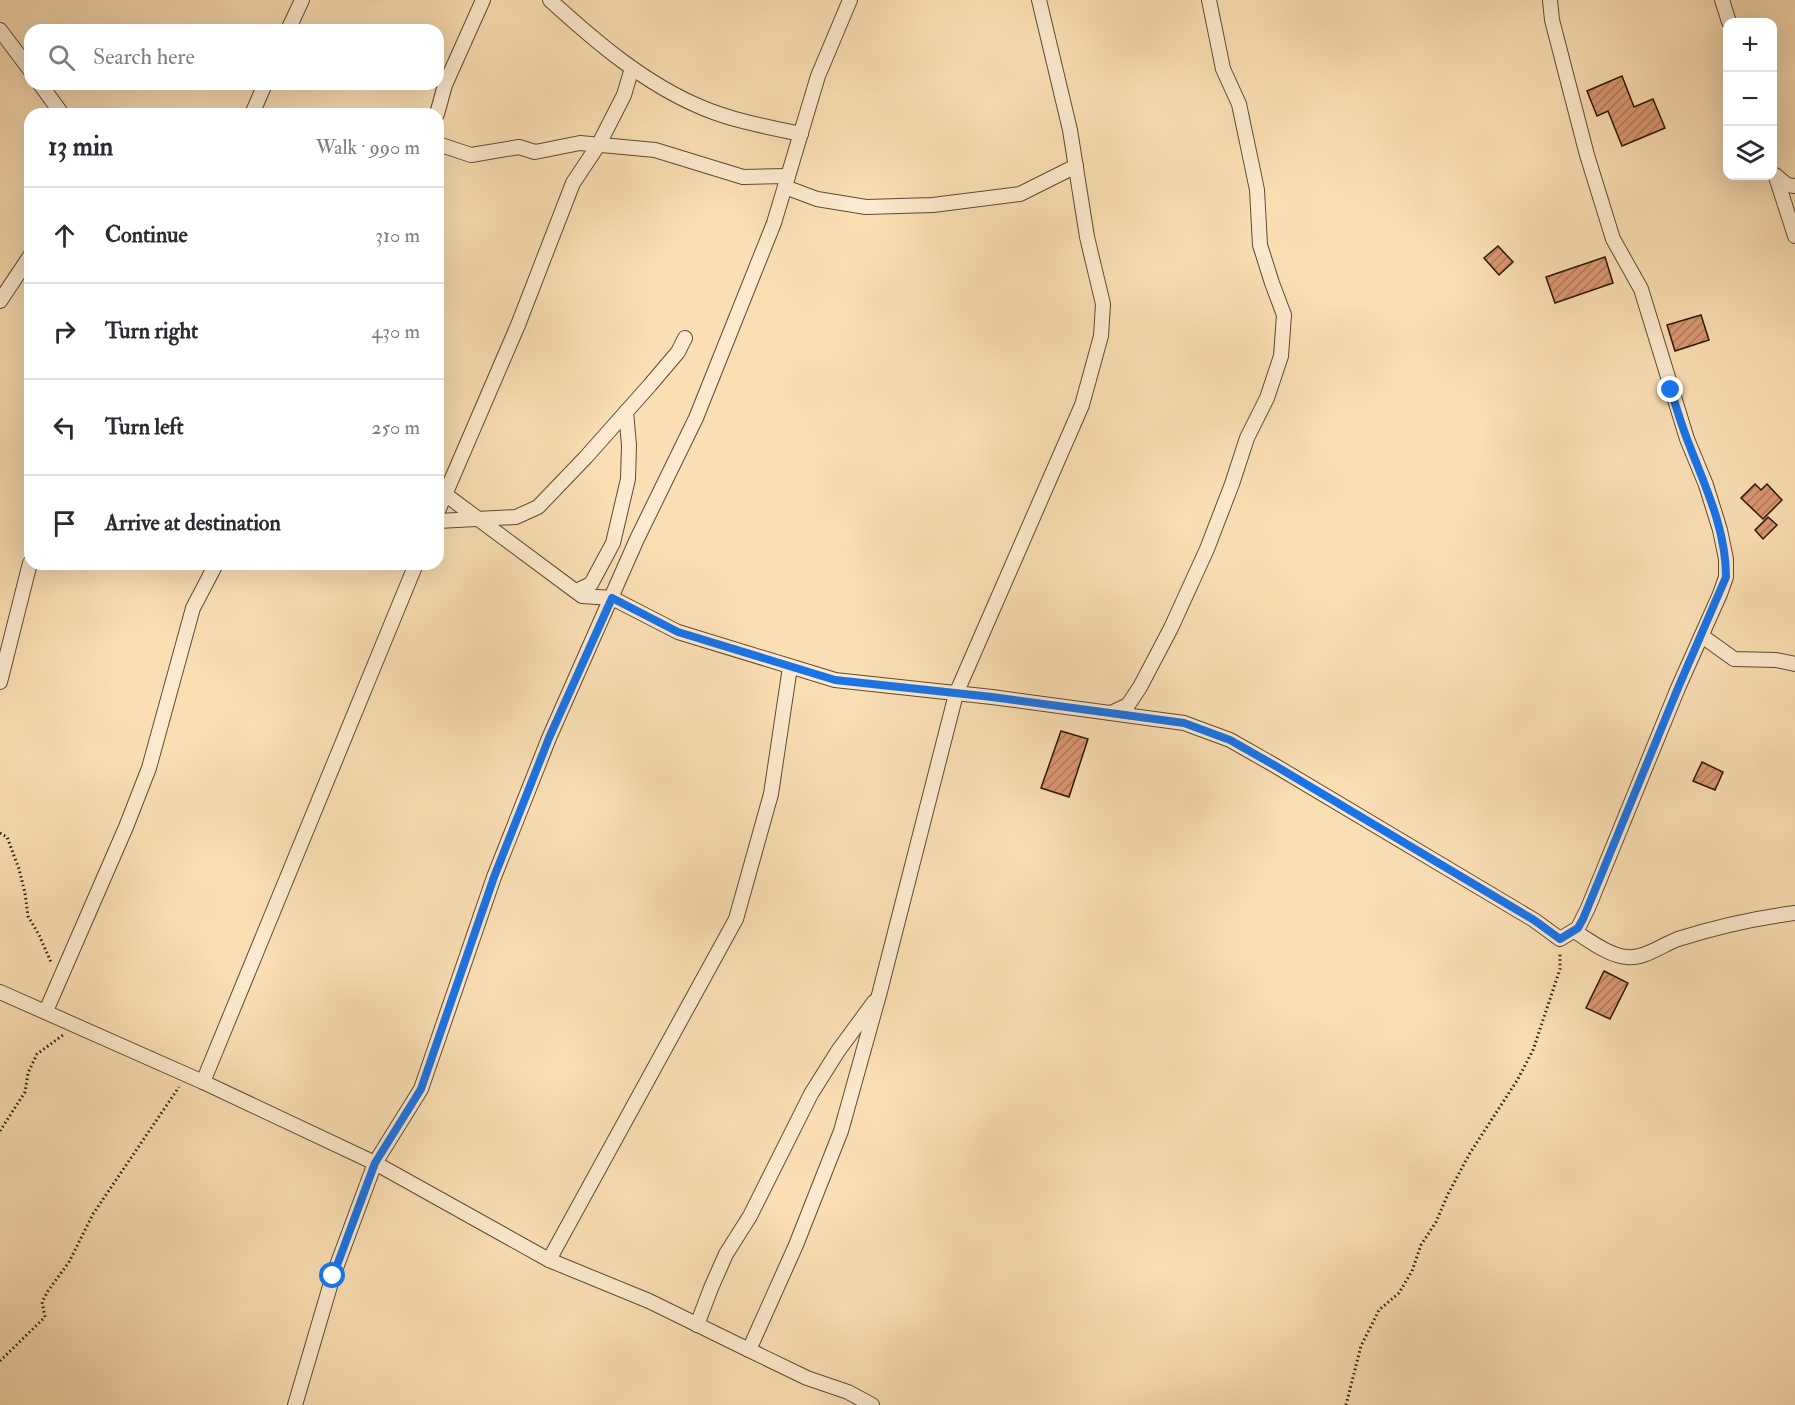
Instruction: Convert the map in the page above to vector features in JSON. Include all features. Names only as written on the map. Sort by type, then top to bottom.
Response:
[{"type":"street","points":[[291,24],[302,0]]},
{"type":"street","points":[[444,89],[483,0]]},
{"type":"street","points":[[550,0],[613,55],[670,93],[705,109],[750,123],[801,134]]},
{"type":"street","points":[[295,1405],[333,1276],[375,1163],[421,1089],[498,866],[549,738],[637,539],[696,418],[774,223],[818,76],[850,0]]},
{"type":"street","points":[[749,1350],[796,1245],[841,1131],[879,995],[956,694],[1082,405],[1101,336],[1103,304],[1088,237],[1070,130],[1039,0]]},
{"type":"street","points":[[1110,713],[1128,705],[1171,628],[1207,549],[1247,438],[1267,398],[1281,356],[1284,315],[1260,244],[1257,190],[1251,161],[1239,104],[1223,69],[1209,11],[1209,0]]},
{"type":"street","points":[[444,493],[582,596],[612,598],[678,632],[835,680],[1184,723],[1230,740],[1429,856],[1534,920],[1560,939],[1578,928],[1588,908],[1726,577],[1726,559],[1706,485],[1687,439],[1641,289],[1613,239],[1587,154],[1552,20],[1550,0]]},
{"type":"street","points":[[1722,0],[1728,18]]},
{"type":"street","points":[[0,30],[24,62]]},
{"type":"street","points":[[444,485],[518,326],[573,183],[599,144],[624,95],[632,69]]},
{"type":"street","points":[[44,90],[58,108]]},
{"type":"street","points":[[255,108],[262,90]]},
{"type":"street","points":[[439,108],[444,90]]},
{"type":"street","points":[[444,146],[471,155],[519,147],[535,152],[580,142],[655,150],[743,177],[786,182],[817,199],[866,207],[933,205],[1020,194],[1076,166]]},
{"type":"street","points":[[1777,177],[1787,185],[1795,186]]},
{"type":"street","points":[[1776,180],[1795,236]]},
{"type":"street","points":[[0,301],[24,265]]},
{"type":"street","points":[[444,521],[516,517],[538,507],[626,412],[678,352],[685,338]]},
{"type":"street","points":[[576,591],[591,584],[613,543],[628,479],[629,444],[626,412]]},
{"type":"street","points":[[0,682],[28,570]]},
{"type":"street","points":[[46,1011],[126,827],[149,768],[193,608],[213,570]]},
{"type":"street","points":[[203,1082],[414,570]]},
{"type":"street","points":[[1702,636],[1734,659],[1776,660],[1795,664]]},
{"type":"street","points":[[549,1260],[736,919],[771,794],[790,667]]},
{"type":"street","points":[[1574,931],[1596,945],[1623,957],[1635,958],[1676,940],[1722,926],[1795,913]]},
{"type":"street","points":[[0,992],[203,1082],[375,1163],[549,1260],[649,1300],[807,1378],[848,1392],[872,1405]]},
{"type":"street","points":[[698,1325],[726,1254],[750,1216],[811,1094],[838,1051],[879,995]]},
{"type":"path","points":[[0,832],[7,837],[21,877],[28,916],[39,935],[59,982]]},
{"type":"path","points":[[1346,1405],[1361,1346],[1378,1310],[1398,1293],[1412,1271],[1421,1245],[1436,1222],[1470,1153],[1518,1079],[1533,1050],[1560,969],[1560,939]]},
{"type":"path","points":[[0,1131],[24,1092],[28,1073],[37,1054],[77,1026]]},
{"type":"path","points":[[0,1361],[45,1317],[42,1302],[69,1262],[93,1214],[187,1075]]},
{"type":"building","points":[[1622,76],[1634,107],[1653,99],[1665,128],[1622,146],[1608,111],[1597,116],[1587,91]]},
{"type":"building","points":[[1498,246],[1513,262],[1499,275],[1484,258]]},
{"type":"building","points":[[1605,257],[1613,283],[1555,303],[1546,277]]},
{"type":"building","points":[[1701,315],[1709,340],[1675,351],[1667,325]]},
{"type":"building","points":[[1755,484],[1761,490],[1767,484],[1782,500],[1763,519],[1741,498]]},
{"type":"building","points":[[1768,517],[1777,525],[1763,539],[1755,530]]},
{"type":"building","points":[[1061,731],[1088,739],[1069,797],[1041,788]]},
{"type":"building","points":[[1702,762],[1723,772],[1715,790],[1693,781]]},
{"type":"building","points":[[1604,971],[1628,983],[1610,1019],[1586,1008]]},
{"type":"route","points":[[333,1276],[375,1163],[421,1089],[494,877],[549,738],[612,598],[678,632],[835,680],[992,697],[1184,723],[1230,740],[1274,765],[1419,850],[1534,920],[1560,939],[1578,928],[1583,919],[1726,577],[1726,559],[1720,530],[1671,390]]}]
